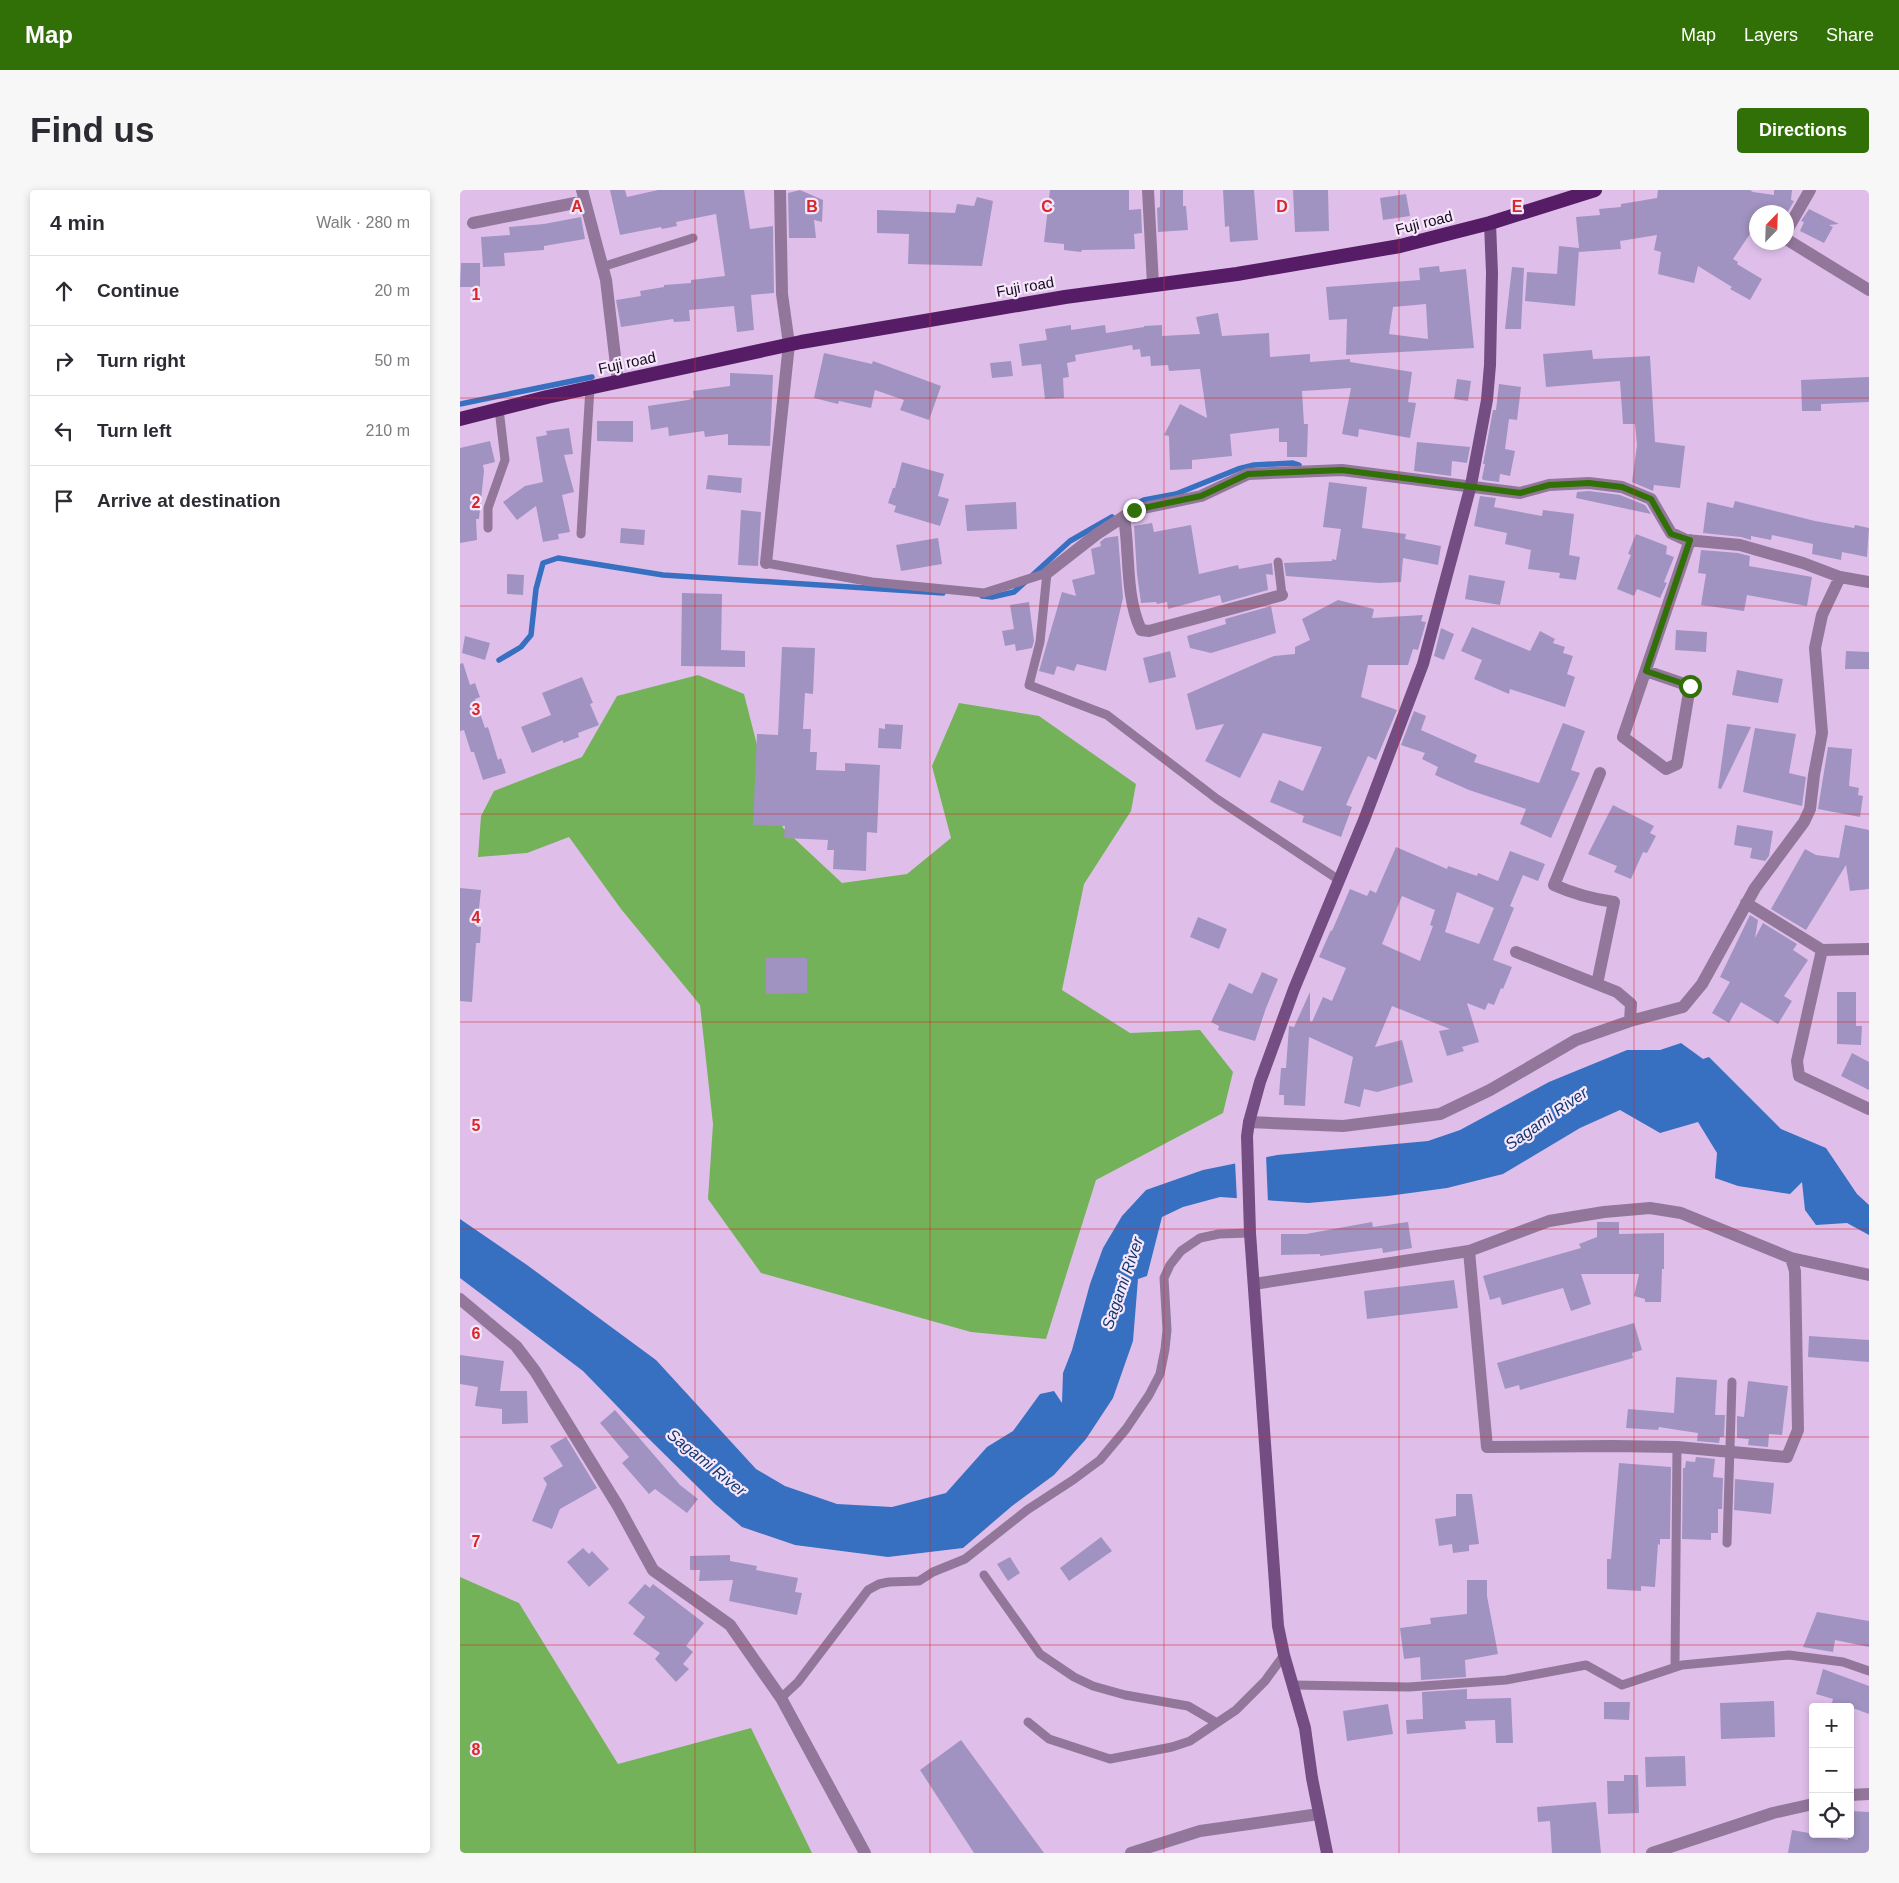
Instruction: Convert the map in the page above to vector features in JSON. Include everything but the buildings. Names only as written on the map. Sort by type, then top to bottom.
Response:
[{"type":"highway","name":"Fuji road","points":[[460,419],[789,344],[1065,297],[1237,274],[1400,246],[1490,223],[1595,190]]},
{"type":"main road","points":[[1327,1853],[1305,1728],[1284,1655],[1278,1626],[1270,1537],[1250,1229],[1249,1122],[1260,1082],[1294,989],[1339,880],[1423,664],[1471,485],[1486,400],[1490,365],[1492,273],[1490,223]]},
{"type":"street","points":[[766,563],[789,344],[782,294],[780,190]]},
{"type":"street","points":[[1148,190],[1153,285]]},
{"type":"street","points":[[1794,218],[1810,190]]},
{"type":"street","points":[[473,223],[584,196],[606,280],[618,382]]},
{"type":"street","points":[[1794,244],[1869,290]]},
{"type":"street","points":[[1047,573],[1097,534],[1134,510],[1201,496],[1248,474],[1342,470],[1471,485],[1520,493],[1549,485],[1589,483],[1622,487],[1651,499],[1671,534],[1690,540],[1740,545],[1803,563],[1840,577],[1869,582]]},
{"type":"street","points":[[1124,517],[1131,589],[1136,620],[1141,630],[1148,631],[1282,595]]},
{"type":"street","points":[[1646,671],[1690,686],[1677,764],[1666,769],[1623,737],[1690,540]]},
{"type":"street","points":[[1249,1122],[1343,1126],[1440,1114],[1490,1090],[1576,1040],[1630,1021],[1684,1007],[1702,984],[1755,888],[1804,822],[1810,809],[1814,774],[1822,733],[1815,648],[1822,615],[1840,577]]},
{"type":"street","points":[[1597,984],[1614,902],[1572,894],[1554,885],[1600,773]]},
{"type":"street","points":[[1746,903],[1822,950],[1869,949]]},
{"type":"street","points":[[1822,950],[1797,1061],[1799,1076],[1869,1109]]},
{"type":"street","points":[[1516,952],[1617,992],[1632,1004],[1630,1021]]},
{"type":"street","points":[[1254,1284],[1469,1251],[1549,1221],[1604,1212],[1650,1208],[1680,1213],[1791,1258],[1869,1275]]},
{"type":"street","points":[[1469,1251],[1487,1447],[1677,1447],[1788,1457],[1798,1430],[1795,1271],[1791,1258]]},
{"type":"street","points":[[460,1299],[516,1346],[535,1371],[618,1506],[653,1570],[730,1625],[781,1698],[865,1853]]},
{"type":"street","points":[[1854,1795],[1869,1794]]},
{"type":"street","points":[[1652,1853],[1773,1813],[1809,1805]]},
{"type":"street","points":[[1131,1853],[1200,1831],[1319,1814]]},
{"type":"lane","points":[[602,267],[693,238]]},
{"type":"lane","points":[[581,534],[590,388]]},
{"type":"lane","points":[[488,528],[488,508],[505,460],[499,409]]},
{"type":"lane","points":[[1278,562],[1282,595]]},
{"type":"lane","points":[[766,563],[872,582],[984,593],[1047,573],[1040,642],[1030,684],[1107,715],[1217,799],[1339,880]]},
{"type":"lane","points":[[781,1698],[798,1682],[868,1590],[879,1584],[889,1582],[919,1581],[933,1572],[965,1559],[1027,1510],[1100,1460],[1126,1429],[1149,1395],[1160,1374],[1167,1330],[1164,1278],[1170,1265],[1181,1251],[1200,1238],[1250,1229]]},
{"type":"lane","points":[[1727,1543],[1732,1382]]},
{"type":"lane","points":[[1675,1668],[1677,1447]]},
{"type":"lane","points":[[984,1575],[1040,1654],[1074,1677],[1093,1686],[1125,1695],[1188,1706],[1217,1723]]},
{"type":"lane","points":[[1028,1722],[1049,1739],[1110,1759],[1172,1747],[1190,1741],[1236,1710],[1265,1681],[1284,1655]]},
{"type":"lane","points":[[1293,1685],[1409,1687],[1506,1680],[1586,1665],[1622,1684],[1682,1665],[1789,1655],[1843,1662],[1869,1671]]},
{"type":"green space","points":[[698,675],[744,694],[758,749],[783,828],[842,883],[907,874],[951,838],[932,766],[959,703],[1039,716],[1136,784],[1131,811],[1084,884],[1062,990],[1130,1033],[1200,1030],[1233,1072],[1223,1113],[1096,1180],[1046,1339],[971,1332],[761,1273],[708,1199],[713,1124],[700,1005],[621,909],[569,837],[527,853],[478,857],[481,816],[494,791],[582,757],[617,696]]},
{"type":"green space","points":[[460,1577],[519,1603],[618,1764],[751,1728],[812,1853],[460,1853]]},
{"type":"water","name":"Sagami River","points":[[1681,1043],[1703,1059],[1709,1057],[1781,1129],[1826,1148],[1857,1194],[1869,1205],[1869,1235],[1847,1223],[1816,1225],[1805,1210],[1802,1182],[1790,1194],[1738,1186],[1715,1178],[1717,1153],[1698,1122],[1660,1133],[1620,1110],[1580,1128],[1503,1174],[1447,1188],[1388,1196],[1308,1203],[1220,1197],[1183,1207],[1162,1217],[1147,1276],[1138,1279],[1133,1341],[1113,1398],[1086,1439],[1054,1475],[1012,1506],[963,1548],[888,1557],[795,1545],[742,1527],[715,1504],[583,1371],[460,1278],[460,1219],[527,1265],[656,1360],[756,1469],[785,1486],[837,1504],[892,1507],[946,1493],[987,1447],[1013,1431],[1040,1394],[1054,1391],[1062,1403],[1063,1373],[1072,1350],[1090,1284],[1103,1248],[1122,1216],[1146,1190],[1203,1170],[1277,1155],[1428,1141],[1460,1130],[1549,1082],[1627,1050],[1660,1050]]},
{"type":"pier","points":[[1266,1155],[1268,1203],[1237,1201],[1235,1161]]},
{"type":"waterway","points":[[460,404],[592,377]]},
{"type":"waterway","points":[[1133,506],[1144,500],[1176,494],[1238,469],[1254,465],[1293,463],[1299,465]]},
{"type":"waterway","points":[[982,596],[992,597],[1014,592],[1070,541],[1112,517]]},
{"type":"waterway","points":[[499,660],[521,647],[531,635],[536,589],[543,563],[558,558],[663,575],[943,593]]},
{"type":"route","points":[[1134,510],[1201,496],[1248,474],[1342,470],[1471,485],[1520,493],[1549,485],[1589,483],[1622,487],[1651,499],[1671,534],[1690,540],[1646,671],[1690,686]]}]
